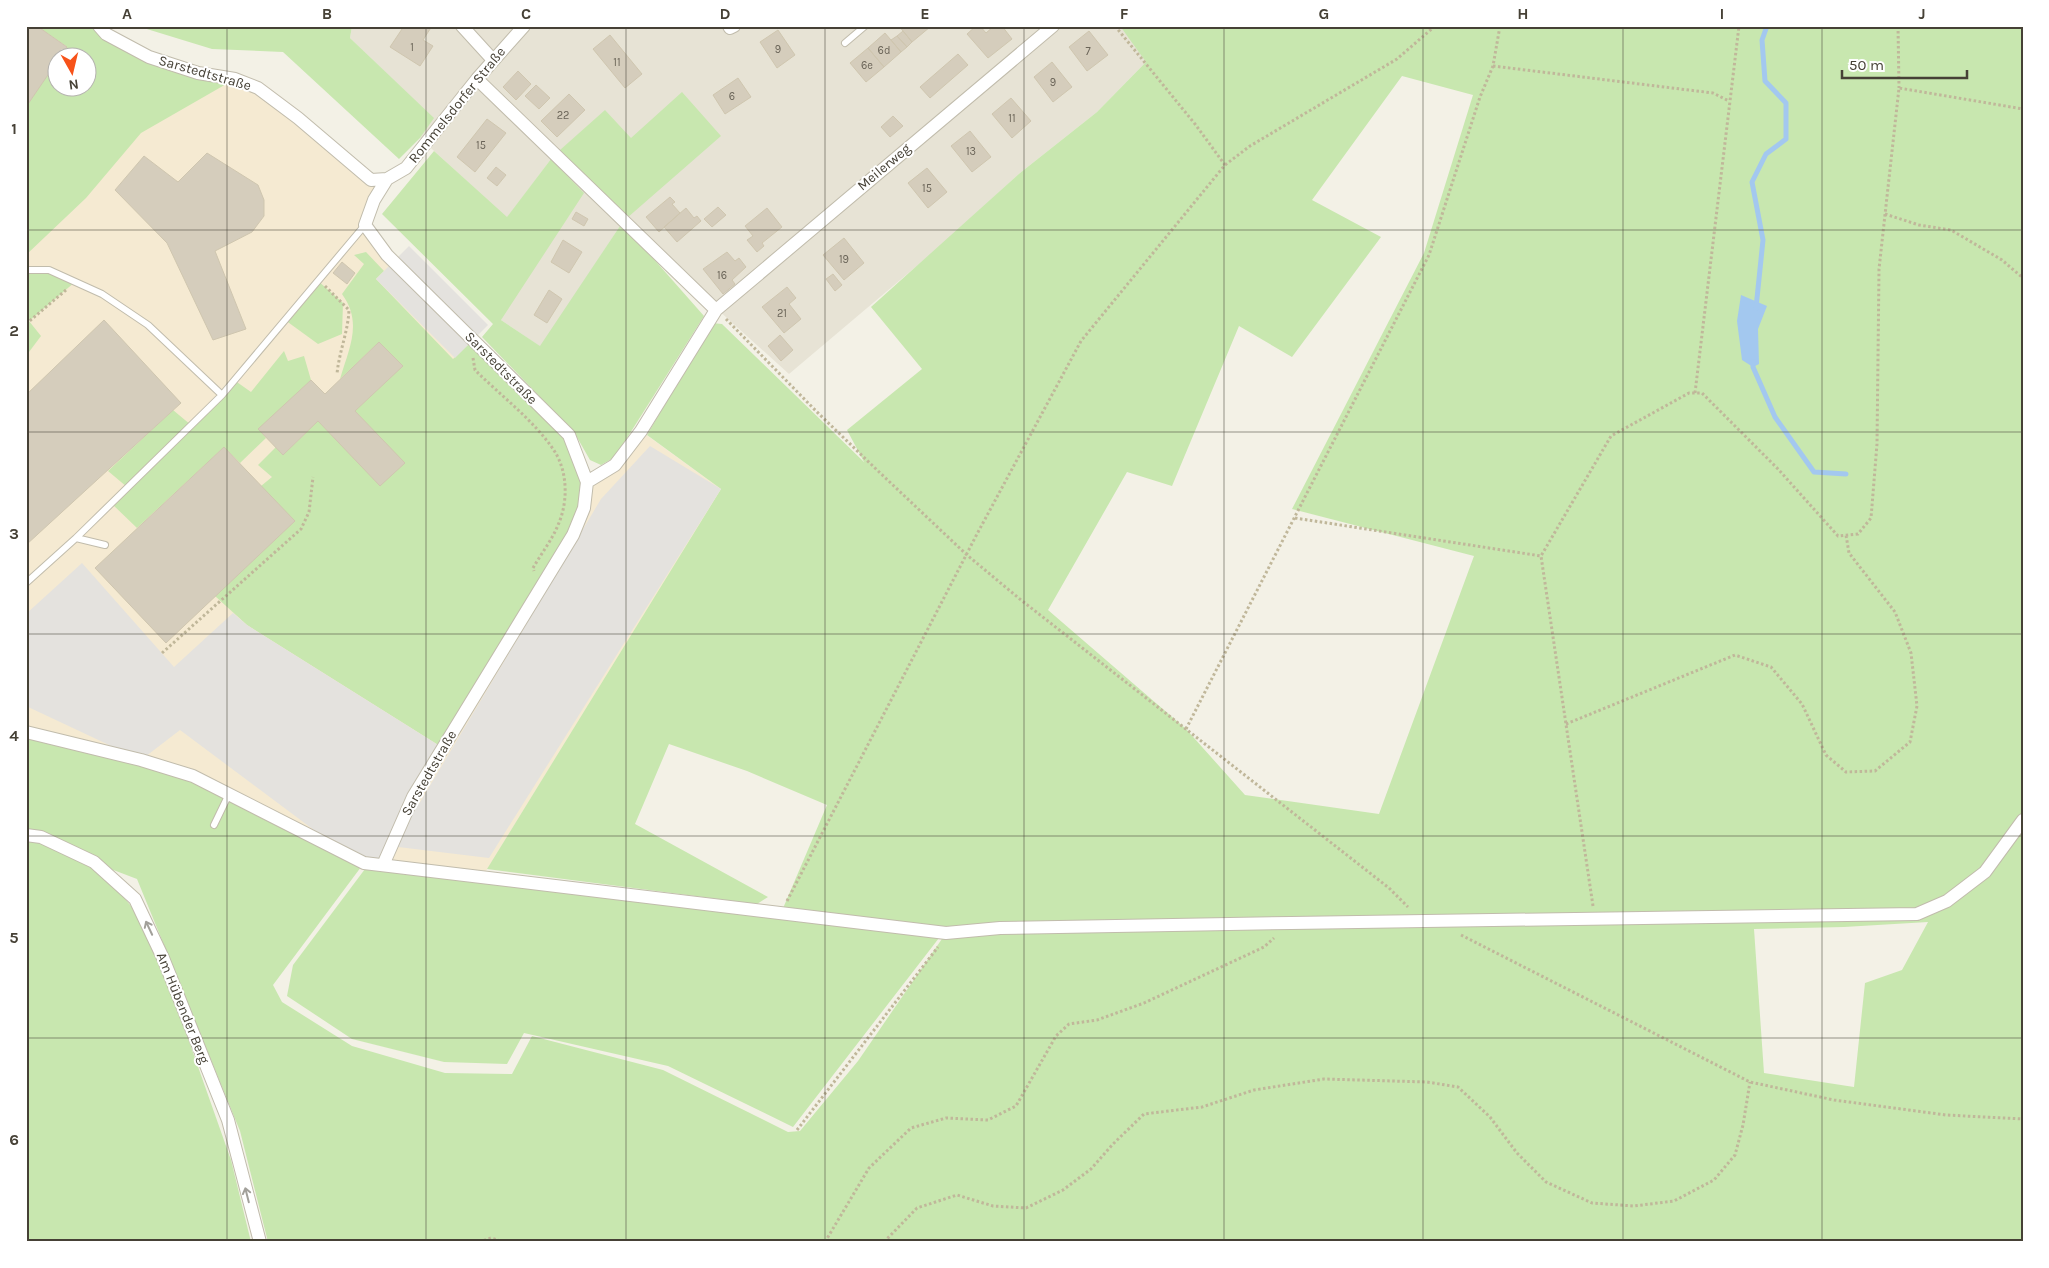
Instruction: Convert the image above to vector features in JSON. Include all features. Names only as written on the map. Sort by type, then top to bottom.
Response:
[{"type":"street","name":"Sarstedtstraße","points":[[98,26],[106,34],[149,57],[198,72],[235,79],[258,88],[298,118],[371,180],[387,179]]},
{"type":"street","points":[[462,26],[493,60]]},
{"type":"street","name":"Rommelsdorfer Straße","points":[[387,179],[406,168],[477,79],[524,26]]},
{"type":"street","points":[[729,26],[730,28],[734,26]]},
{"type":"street","name":"Meilerweg","points":[[587,482],[615,465],[641,431],[716,310],[1053,26]]},
{"type":"street","points":[[477,79],[716,310]]},
{"type":"street","points":[[365,225],[374,200],[387,179]]},
{"type":"street","name":"Sarstedtstraße","points":[[365,225],[387,255],[569,436],[587,482],[584,508],[573,535],[413,797],[384,865]]},
{"type":"street","points":[[26,732],[141,760],[193,776],[364,863],[949,932],[1000,928],[1917,914],[1947,901],[1985,872],[2023,820]]},
{"type":"street","name":"Am Hübender Berg","points":[[26,835],[41,838],[94,862],[135,899],[163,958],[228,1120],[260,1242]]},
{"type":"lane","points":[[845,43],[865,26]]},
{"type":"lane","points":[[26,583],[76,538],[222,395],[365,225]]},
{"type":"lane","points":[[26,270],[50,270],[102,294],[148,326],[222,395]]},
{"type":"lane","points":[[76,538],[105,545]]},
{"type":"lane","points":[[214,825],[229,794]]},
{"type":"path","points":[[1114,26],[1195,124],[1224,165]]},
{"type":"path","points":[[781,913],[967,555],[1081,341],[1224,165],[1250,146],[1397,59],[1435,26]]},
{"type":"path","points":[[1186,730],[1429,255],[1480,97],[1493,66],[1500,26]]},
{"type":"path","points":[[1694,393],[1739,26]]},
{"type":"path","points":[[1595,920],[1576,784],[1540,556],[1611,436],[1689,393],[1702,392],[1757,448],[1838,536],[1858,534],[1871,518],[1877,444],[1879,269],[1899,88],[1898,26]]},
{"type":"path","points":[[1493,66],[1713,93],[1729,100]]},
{"type":"path","points":[[1899,88],[2023,109]]},
{"type":"path","points":[[1885,214],[1919,226],[1951,230],[2002,260],[2023,278]]},
{"type":"path","points":[[317,280],[336,295],[349,310],[348,328],[339,353],[338,374]]},
{"type":"path","points":[[26,324],[75,282]]},
{"type":"path","points":[[716,310],[786,378],[816,412],[967,555],[1021,600],[1389,888],[1413,912],[1434,922]]},
{"type":"path","points":[[481,348],[472,360],[475,370],[533,427],[555,453],[564,477],[565,501],[558,526],[533,568],[536,576],[545,582]]},
{"type":"path","points":[[162,653],[301,529],[309,512],[312,477]]},
{"type":"path","points":[[1295,518],[1540,556]]},
{"type":"path","points":[[1566,724],[1735,655],[1771,668],[1802,704],[1826,754],[1846,772],[1875,771],[1910,742],[1917,706],[1911,653],[1895,612],[1849,553],[1846,535]]},
{"type":"path","points":[[825,1242],[869,1168],[911,1128],[946,1118],[988,1120],[1016,1106],[1056,1036],[1070,1024],[1098,1020],[1144,1003],[1264,947],[1291,923]]},
{"type":"path","points":[[797,1130],[949,932]]},
{"type":"path","points":[[1456,933],[1750,1082],[1834,1100],[1946,1115],[2023,1119]]},
{"type":"path","points":[[884,1242],[917,1208],[957,1195],[993,1206],[1026,1208],[1056,1194],[1091,1169],[1113,1144],[1144,1114],[1202,1107],[1254,1090],[1324,1079],[1427,1082],[1458,1087],[1490,1117],[1517,1153],[1546,1182],[1592,1203],[1634,1206],[1674,1201],[1714,1180],[1735,1155],[1743,1125],[1750,1082]]},
{"type":"path","points":[[479,1242],[491,1238],[504,1242]]},
{"type":"shaded area","points":[[26,26],[149,57],[258,88],[371,180],[387,179],[365,225],[587,481],[615,465],[641,431],[721,489],[483,876],[383,865],[26,732]]},
{"type":"shaded area","points":[[352,26],[1120,26],[1147,61],[1097,112],[1020,173],[938,248],[789,374],[622,223],[541,347],[501,320],[551,159],[507,218],[420,138],[433,118],[350,38]]},
{"type":"shaded area","points":[[409,246],[488,325],[455,358],[376,279]]},
{"type":"shaded area","points":[[650,446],[721,489],[489,858],[390,846],[383,865],[342,851],[180,730],[141,760],[26,706],[26,614],[82,563],[174,667],[233,613],[247,625],[443,748],[413,797],[419,804],[601,499]]},
{"type":"green space","points":[[37,26],[99,26],[149,57],[235,79],[141,133],[86,198],[26,255],[26,107],[48,74],[48,98],[98,98],[98,48],[65,48],[66,46]]},
{"type":"green space","points":[[137,26],[352,26],[350,38],[434,118],[420,138],[399,159],[283,52],[212,49]]},
{"type":"green space","points":[[1120,26],[2023,26],[2023,1242],[268,1242],[240,1131],[137,879],[95,863],[136,912],[178,1010],[231,1160],[251,1242],[26,1242],[26,732],[193,776],[364,863],[273,985],[282,1002],[352,1046],[445,1073],[512,1074],[532,1036],[663,1070],[788,1132],[800,1131],[858,1061],[946,933],[781,913],[827,805],[747,771],[669,744],[635,824],[768,897],[757,904],[487,869],[721,489],[647,435],[712,323],[722,324],[864,462],[847,430],[922,369],[871,307],[1020,173],[1097,112],[1146,62]],"holes":[[[1402,76],[1473,95],[1424,253],[1292,509],[1474,556],[1379,814],[1245,795],[1186,729],[1048,610],[1127,472],[1172,486],[1239,326],[1292,357],[1381,237],[1312,200]],[[1928,922],[1902,970],[1865,983],[1854,1087],[1764,1073],[1754,929],[1844,927]]]},
{"type":"green space","points":[[682,92],[721,136],[627,218],[560,150],[605,110],[631,138]]},
{"type":"green space","points":[[434,151],[507,217],[551,159],[584,193],[501,320],[540,346],[622,223],[704,316],[615,457],[601,465],[590,460],[574,432],[482,337],[493,324],[382,214]]},
{"type":"green space","points":[[366,252],[384,271],[376,279],[453,359],[473,340],[569,435],[587,482],[584,508],[443,748],[247,625],[215,596],[261,486],[272,477],[258,465],[276,447],[283,455],[318,421],[380,485],[404,463],[355,411],[402,366],[379,342],[340,379],[350,346],[353,325],[352,315],[342,294],[364,264],[354,255]]},
{"type":"green space","points":[[26,270],[49,270],[75,282],[29,321],[41,336],[26,356]]},
{"type":"green space","points":[[317,280],[343,303],[342,334],[318,344],[285,320]]},
{"type":"green space","points":[[284,351],[288,361],[304,356],[311,380],[259,429],[266,438],[240,463],[224,447],[137,528],[111,503],[127,487],[108,471],[173,410],[191,425],[234,380],[251,392]]},
{"type":"green space","points":[[365,869],[939,938],[793,1127],[668,1066],[524,1033],[507,1064],[444,1062],[352,1039],[287,996],[293,965]]},
{"type":"water","points":[[1741,295],[1767,306],[1758,329],[1759,364],[1753,367],[1742,360],[1737,321]]},
{"type":"building","points":[[26,26],[37,26],[67,47],[48,48],[48,75],[26,107]]},
{"type":"building","points":[[404,26],[432,26],[423,40],[433,46],[420,66],[390,47]]},
{"type":"building","points":[[899,26],[929,26],[930,27],[912,42]]},
{"type":"building","points":[[976,26],[980,26],[986,33],[994,26],[1002,26],[1012,39],[988,58],[967,34]]},
{"type":"building","points":[[778,30],[795,55],[777,68],[760,42]]},
{"type":"building","points":[[903,31],[912,42],[907,47],[897,36]]},
{"type":"building","points":[[1089,31],[1108,55],[1087,71],[1069,47]]},
{"type":"building","points":[[885,33],[901,52],[884,67],[868,48]]},
{"type":"building","points":[[610,35],[642,74],[625,88],[593,49]]},
{"type":"building","points":[[897,36],[907,47],[901,52],[891,40]]},
{"type":"building","points":[[868,48],[884,67],[866,82],[850,63]]},
{"type":"building","points":[[958,54],[968,65],[930,98],[920,87]]},
{"type":"building","points":[[1052,62],[1072,87],[1053,102],[1034,77]]},
{"type":"building","points":[[518,71],[531,84],[516,100],[503,87]]},
{"type":"building","points":[[738,78],[751,97],[725,114],[713,95]]},
{"type":"building","points":[[536,85],[550,98],[539,109],[525,96]]},
{"type":"building","points":[[569,94],[585,110],[557,137],[541,121]]},
{"type":"building","points":[[1011,98],[1031,121],[1012,138],[992,114]]},
{"type":"building","points":[[893,116],[903,126],[890,137],[881,127]]},
{"type":"building","points":[[487,119],[506,133],[475,172],[457,157]]},
{"type":"building","points":[[970,131],[991,157],[972,172],[951,146]]},
{"type":"building","points":[[207,153],[258,185],[264,200],[264,216],[252,232],[215,251],[246,329],[213,340],[167,243],[115,190],[144,156],[178,182]]},
{"type":"building","points":[[496,167],[506,175],[497,186],[487,178]]},
{"type":"building","points":[[927,168],[947,192],[928,208],[908,183]]},
{"type":"building","points":[[670,197],[675,202],[672,204],[680,213],[659,232],[646,217]]},
{"type":"building","points":[[718,207],[726,215],[712,227],[704,219]]},
{"type":"building","points":[[686,208],[694,218],[697,216],[701,221],[677,242],[664,227]]},
{"type":"building","points":[[767,208],[782,227],[762,243],[764,246],[757,252],[747,240],[753,236],[745,226]]},
{"type":"building","points":[[576,212],[588,219],[584,226],[572,219]]},
{"type":"building","points":[[844,238],[864,263],[844,280],[823,255]]},
{"type":"building","points":[[563,240],[582,252],[569,273],[551,262]]},
{"type":"building","points":[[727,252],[735,261],[739,258],[746,267],[732,280],[735,284],[723,294],[703,269]]},
{"type":"building","points":[[342,262],[355,273],[347,284],[333,273]]},
{"type":"building","points":[[833,274],[842,285],[835,291],[826,279]]},
{"type":"building","points":[[787,287],[796,298],[789,304],[801,319],[784,333],[762,307]]},
{"type":"building","points":[[549,290],[562,299],[547,323],[534,315]]},
{"type":"building","points":[[104,320],[181,403],[26,545],[26,395]]},
{"type":"building","points":[[780,335],[793,350],[781,361],[768,346]]},
{"type":"building","points":[[379,342],[403,366],[355,411],[405,463],[380,486],[318,421],[283,455],[258,429],[311,380],[325,394]]},
{"type":"building","points":[[224,447],[295,521],[166,643],[95,568]]},
{"type":"waterway","points":[[1756,308],[1763,240],[1752,182],[1766,154],[1786,139],[1786,103],[1765,81],[1762,40],[1767,26]]},
{"type":"waterway","points":[[1753,362],[1753,367],[1775,417],[1814,472],[1846,474]]}]
